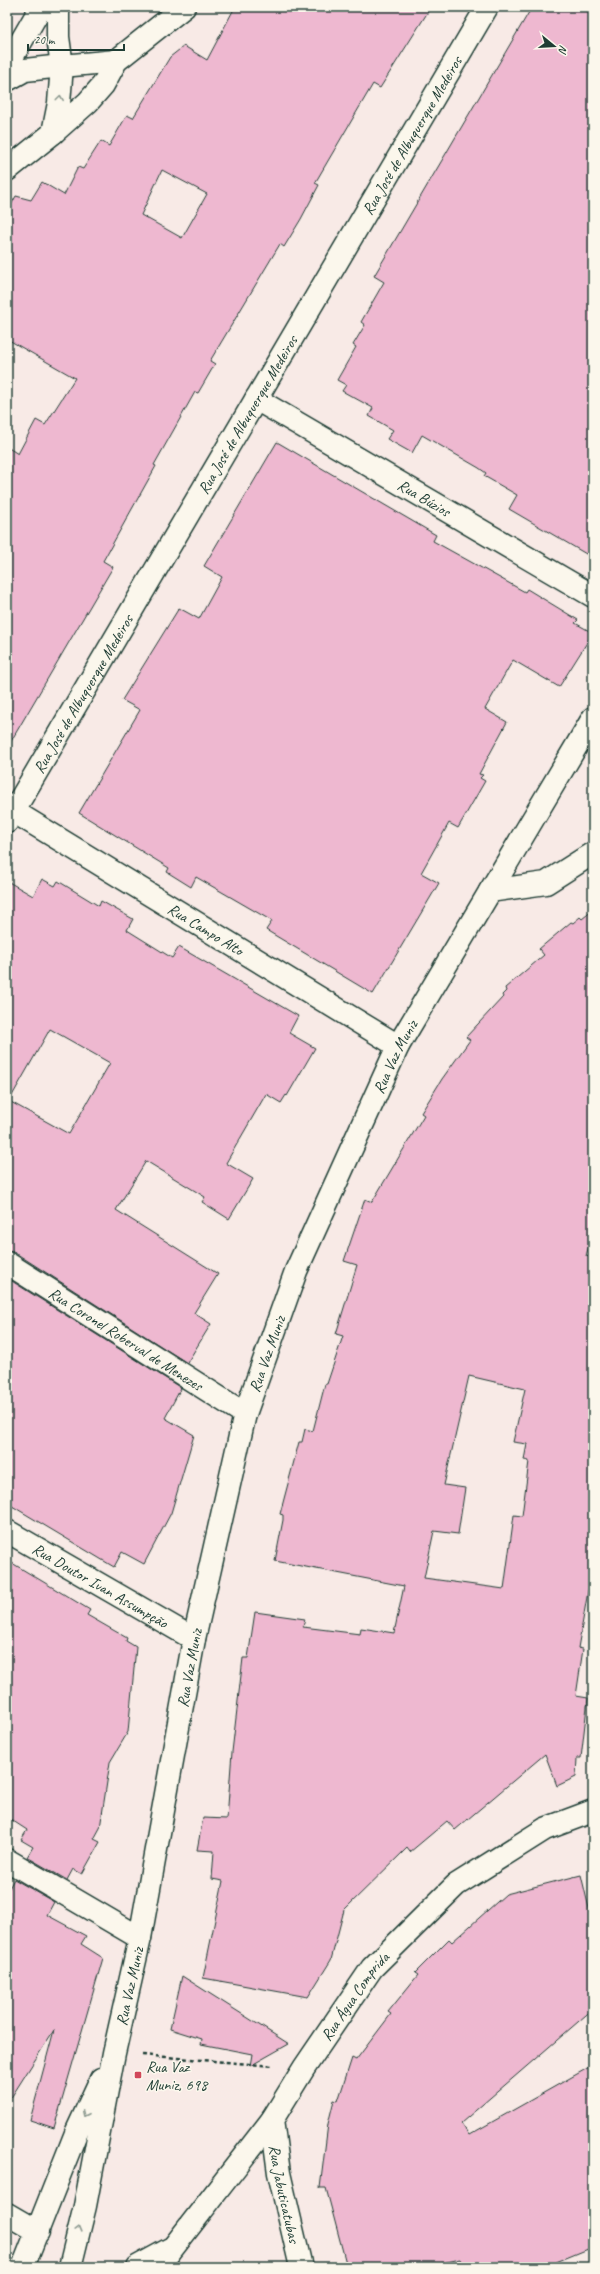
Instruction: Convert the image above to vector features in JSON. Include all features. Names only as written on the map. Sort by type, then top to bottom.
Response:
[{"type":"street","points":[[7,66],[41,7]]},
{"type":"street","points":[[53,132],[59,103],[62,66],[58,37],[58,7]]},
{"type":"street","points":[[7,170],[88,102],[103,85],[116,61],[184,7]]},
{"type":"street","name":"Rua José de Albuquerque Medeiros","points":[[10,817],[487,7]]},
{"type":"street","points":[[7,80],[25,70],[116,61]]},
{"type":"street","name":"Rua Búzios","points":[[256,399],[593,596]]},
{"type":"street","name":"Rua Vaz Muniz","points":[[70,2267],[85,2206],[114,2053],[140,1938],[194,1639],[246,1414],[296,1271],[398,1046],[593,718]]},
{"type":"street","name":"Rua Campo Alto","points":[[10,817],[398,1046]]},
{"type":"street","points":[[490,891],[546,882],[593,852]]},
{"type":"street","name":"Rua Coronel Roberval de Menezes","points":[[7,1263],[246,1414]]},
{"type":"street","name":"Rua Doutor Ivan Assumpção","points":[[7,1531],[194,1639]]},
{"type":"street","name":"Rua Água Comprida","points":[[158,2267],[176,2246],[272,2120],[304,2068],[372,1968],[456,1885],[545,1829],[593,1811]]},
{"type":"street","points":[[7,1860],[140,1938]]},
{"type":"street","name":"Rua Vaz Muniz","points":[[23,2267],[76,2133],[114,2053]]},
{"type":"street","name":"Rua Jabuticatubas","points":[[272,2120],[279,2173],[301,2267]]},
{"type":"street","points":[[7,2214],[38,2232]]},
{"type":"street","name":"Rua Água Comprida","points":[[137,2267],[176,2246]]},
{"type":"path","points":[[114,2053],[304,2068]]},
{"type":"building","points":[[235,7],[431,7],[380,88],[373,84],[315,183],[319,185],[301,219],[284,247],[280,244],[210,361],[215,364],[198,393],[195,392],[103,561],[113,567],[7,748],[7,447],[18,454],[36,420],[45,425],[75,378],[7,339],[7,212],[16,196],[31,200],[42,182],[64,195],[78,167],[83,169],[101,141],[109,146],[127,115],[133,118],[170,57],[184,46],[207,60]],"holes":[[[162,170],[207,194],[182,238],[141,215]]]},
{"type":"building","points":[[532,7],[593,7],[593,558],[509,509],[517,495],[484,476],[486,473],[479,468],[422,435],[412,453],[387,439],[393,430],[369,416],[373,408],[342,391],[346,385],[337,380],[356,347],[353,345],[365,325],[361,322],[384,282],[374,276]]},
{"type":"building","points":[[277,442],[436,535],[433,541],[525,592],[527,589],[578,620],[575,623],[593,633],[559,687],[513,660],[485,709],[507,722],[479,774],[483,775],[480,778],[485,781],[458,828],[449,823],[421,873],[439,883],[373,994],[266,930],[272,921],[196,877],[191,887],[167,872],[169,868],[79,813],[140,710],[122,700],[179,608],[199,619],[222,577],[204,566]]},
{"type":"building","points":[[42,879],[55,886],[58,881],[99,906],[101,901],[133,919],[127,930],[172,958],[179,947],[298,1016],[289,1033],[315,1048],[287,1096],[286,1095],[281,1103],[266,1094],[226,1163],[253,1179],[229,1219],[202,1202],[205,1197],[146,1161],[116,1210],[218,1274],[194,1313],[211,1324],[187,1363],[14,1252],[7,1251],[7,881],[33,896]],"holes":[[[50,1029],[110,1063],[69,1134],[9,1101]]]},
{"type":"building","points":[[593,910],[593,1231],[586,1256],[593,1258],[593,1563],[578,1648],[583,1649],[576,1696],[588,1698],[581,1758],[577,1758],[576,1777],[557,1786],[545,1754],[455,1830],[447,1821],[410,1852],[407,1848],[344,1910],[331,1960],[308,1997],[203,1978],[223,1881],[212,1879],[214,1851],[197,1850],[203,1818],[227,1819],[232,1752],[243,1658],[248,1658],[255,1612],[305,1619],[303,1627],[360,1634],[361,1628],[394,1633],[404,1586],[275,1561],[283,1520],[283,1515],[280,1514],[299,1442],[302,1442],[305,1429],[313,1431],[325,1384],[327,1384],[343,1336],[336,1334],[357,1265],[344,1261],[365,1199],[372,1202],[424,1115],[421,1113],[442,1079],[470,1040],[466,1037],[503,997],[502,995],[506,991],[505,988],[544,955],[539,949],[571,922],[573,923],[580,917],[582,919]],"holes":[[[469,1376],[525,1389],[513,1442],[527,1444],[524,1460],[529,1461],[522,1516],[514,1515],[504,1589],[424,1578],[434,1531],[458,1534],[465,1488],[444,1485]]]},
{"type":"building","points":[[7,1278],[181,1388],[165,1418],[194,1435],[171,1513],[144,1564],[122,1552],[114,1567],[7,1503]]},
{"type":"building","points":[[7,1560],[90,1610],[87,1615],[127,1638],[126,1641],[136,1647],[128,1732],[110,1762],[100,1828],[94,1839],[100,1842],[82,1874],[73,1869],[67,1880],[27,1857],[33,1847],[21,1840],[27,1830],[7,1817]]},
{"type":"building","points":[[581,1875],[593,1925],[593,2009],[461,2123],[469,2135],[593,2065],[593,2247],[544,2267],[463,2267],[460,2259],[426,2267],[347,2267],[326,2188],[320,2188],[328,2124],[334,2100],[338,2101],[352,2058],[356,2060],[391,2014],[388,2012],[418,1975],[415,1973],[449,1939],[452,1942],[506,1894]]},
{"type":"building","points":[[14,1879],[54,1902],[47,1915],[86,1936],[81,1944],[103,1958],[54,2128],[30,2120],[54,2030],[7,2104],[7,1892]]},
{"type":"building","points":[[182,1976],[289,2044],[250,2066],[252,2054],[201,2044],[202,2039],[170,2029]]},
{"type":"place","name":"Rua Vaz Muniz, 698","points":[[138,2075]]}]
